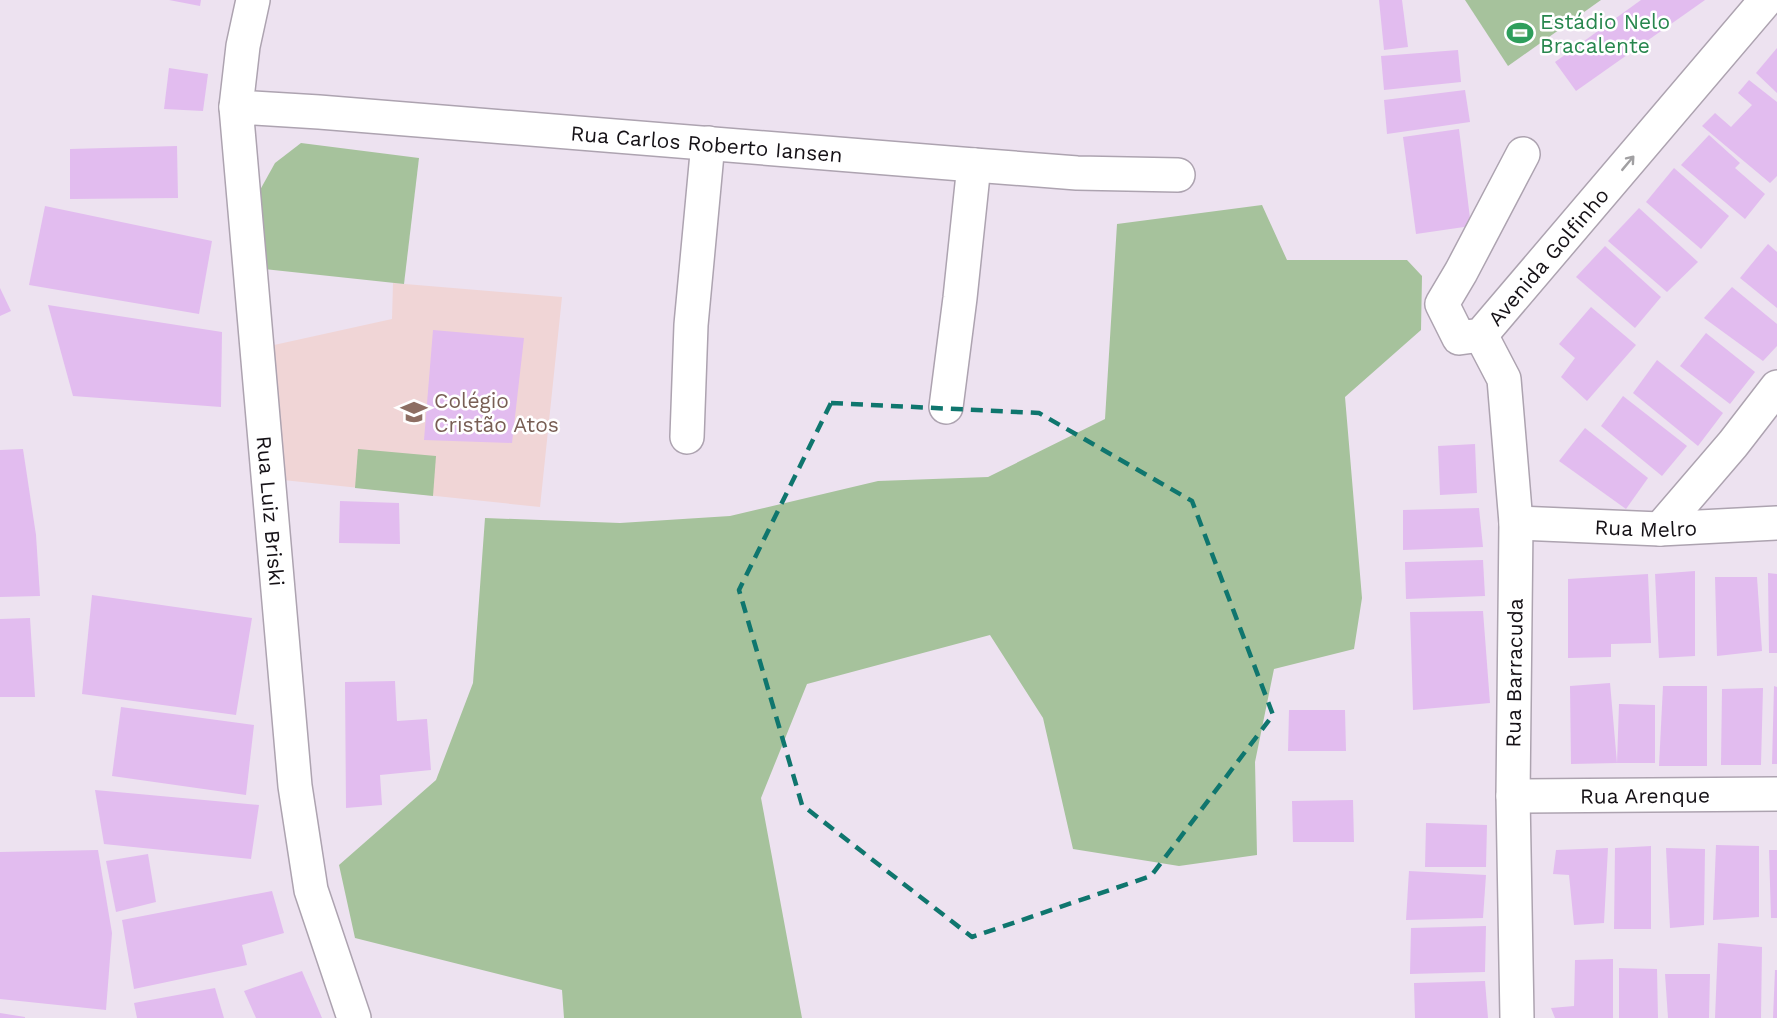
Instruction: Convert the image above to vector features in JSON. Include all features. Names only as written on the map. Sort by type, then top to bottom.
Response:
[{"type":"street","name":"Rua Luiz Briski","points":[[253,0],[243,46],[236,107],[295,786],[311,890],[354,1018]]},
{"type":"street","name":"Avenida Golfinho","points":[[1523,154],[1442,304],[1459,338],[1481,335],[1766,0]]},
{"type":"street","name":"Rua Carlos Roberto Iansen","points":[[236,107],[1077,173],[1178,175]]},
{"type":"street","points":[[687,437],[691,325],[708,143]]},
{"type":"street","points":[[946,407],[974,165]]},
{"type":"street","name":"Rua Barracuda","points":[[1481,335],[1504,379],[1516,523],[1513,796],[1517,1018]]},
{"type":"street","points":[[1660,529],[1733,444],[1777,387]]},
{"type":"street","name":"Rua Melro","points":[[1516,523],[1660,529],[1777,523]]},
{"type":"street","name":"Rua Arenque","points":[[1513,796],[1777,794]]},
{"type":"highlighted area","points":[[831,403],[1039,413],[1192,501],[1273,715],[1151,876],[972,937],[802,805],[739,590]]},
{"type":"shaded area","name":"Colégio Cristão Atos","points":[[393,283],[562,297],[540,507],[283,480],[274,345],[392,319]]},
{"type":"green space","name":"Estádio Nelo Bracalente","points":[[1465,0],[1601,0],[1508,66]]},
{"type":"green space","points":[[301,143],[419,158],[404,284],[264,269],[260,190],[275,163]]},
{"type":"green space","points":[[1262,205],[1287,260],[1407,260],[1422,276],[1421,330],[1345,397],[1362,598],[1354,649],[1274,669],[1255,762],[1257,855],[1179,866],[1073,849],[1043,718],[990,635],[807,684],[761,798],[802,1018],[564,1018],[562,990],[355,938],[339,865],[436,780],[473,683],[485,518],[620,523],[730,516],[878,481],[988,477],[1105,419],[1117,224]]},
{"type":"green space","points":[[358,449],[436,456],[433,496],[355,488]]},
{"type":"building","points":[[169,0],[201,0],[200,6]]},
{"type":"building","points":[[1379,0],[1402,0],[1408,47],[1384,50]]},
{"type":"building","points":[[1641,0],[1705,0],[1576,91],[1555,62]]},
{"type":"building","points":[[1777,48],[1777,93],[1756,73]]},
{"type":"building","points":[[1458,50],[1461,82],[1384,90],[1381,56]]},
{"type":"building","points":[[169,68],[208,74],[203,111],[164,109]]},
{"type":"building","points":[[1749,80],[1777,102],[1777,176],[1770,183],[1702,126],[1715,113],[1731,127],[1752,105],[1738,93]]},
{"type":"building","points":[[1465,90],[1470,122],[1387,134],[1384,100]]},
{"type":"building","points":[[1459,129],[1471,226],[1416,234],[1403,137]]},
{"type":"building","points":[[1709,135],[1740,163],[1735,168],[1765,194],[1745,219],[1681,165]]},
{"type":"building","points":[[177,146],[178,198],[70,199],[70,149]]},
{"type":"building","points":[[1674,168],[1729,216],[1701,249],[1646,202]]},
{"type":"building","points":[[45,206],[212,241],[199,314],[29,285]]},
{"type":"building","points":[[1639,208],[1698,262],[1667,292],[1608,241]]},
{"type":"building","points":[[1768,244],[1777,252],[1777,308],[1740,278]]},
{"type":"building","points":[[1605,246],[1661,297],[1635,328],[1576,277]]},
{"type":"building","points":[[1732,287],[1777,324],[1777,346],[1763,361],[1704,318]]},
{"type":"building","points":[[0,288],[11,311],[0,316]]},
{"type":"building","points":[[48,305],[222,332],[221,407],[73,396]]},
{"type":"building","points":[[1591,307],[1636,345],[1587,401],[1561,377],[1575,358],[1559,344]]},
{"type":"building","points":[[433,330],[524,338],[512,443],[424,440]]},
{"type":"building","points":[[1706,333],[1755,372],[1730,404],[1680,366]]},
{"type":"building","points":[[1657,360],[1723,413],[1698,446],[1633,393]]},
{"type":"building","points":[[1623,396],[1687,446],[1662,476],[1601,426]]},
{"type":"building","points":[[1585,428],[1648,478],[1626,509],[1559,461]]},
{"type":"building","points":[[1475,444],[1477,493],[1440,495],[1438,446]]},
{"type":"building","points":[[23,449],[36,535],[40,596],[0,597],[0,450]]},
{"type":"building","points":[[340,501],[399,503],[400,544],[339,543]]},
{"type":"building","points":[[1479,508],[1483,547],[1403,550],[1403,510]]},
{"type":"building","points":[[1483,560],[1485,596],[1406,599],[1405,562]]},
{"type":"building","points":[[1695,571],[1695,656],[1659,658],[1655,574]]},
{"type":"building","points":[[1768,573],[1777,574],[1777,653],[1769,653]]},
{"type":"building","points":[[1648,574],[1651,643],[1611,644],[1611,657],[1568,658],[1568,579]]},
{"type":"building","points":[[1715,577],[1757,577],[1762,651],[1717,656]]},
{"type":"building","points":[[92,595],[252,618],[236,715],[82,694]]},
{"type":"building","points":[[1483,611],[1490,703],[1413,710],[1410,612]]},
{"type":"building","points":[[30,618],[35,697],[0,697],[0,619]]},
{"type":"building","points":[[395,681],[397,721],[427,719],[431,770],[380,775],[382,805],[346,808],[345,682]]},
{"type":"building","points":[[1610,683],[1617,763],[1571,764],[1570,686]]},
{"type":"building","points":[[1663,686],[1707,686],[1707,766],[1659,766]]},
{"type":"building","points":[[1774,686],[1777,687],[1777,764],[1772,764]]},
{"type":"building","points":[[1763,688],[1761,765],[1721,765],[1722,689]]},
{"type":"building","points":[[1619,704],[1655,705],[1655,763],[1617,763]]},
{"type":"building","points":[[121,707],[254,725],[246,795],[112,776]]},
{"type":"building","points":[[1289,710],[1345,710],[1346,751],[1288,751]]},
{"type":"building","points":[[95,790],[259,805],[251,859],[104,844]]},
{"type":"building","points":[[1353,800],[1354,842],[1293,842],[1292,801]]},
{"type":"building","points":[[1426,823],[1487,825],[1486,867],[1425,867]]},
{"type":"building","points":[[1716,845],[1759,846],[1759,917],[1713,920]]},
{"type":"building","points":[[1651,846],[1651,929],[1614,929],[1615,848]]},
{"type":"building","points":[[1608,848],[1604,923],[1574,925],[1569,875],[1553,874],[1556,850]]},
{"type":"building","points":[[1666,848],[1705,849],[1704,925],[1670,928]]},
{"type":"building","points":[[98,850],[112,933],[106,1010],[0,999],[0,852]]},
{"type":"building","points":[[1769,850],[1777,850],[1777,918],[1771,918]]},
{"type":"building","points":[[148,854],[156,902],[116,912],[106,861]]},
{"type":"building","points":[[1409,871],[1486,875],[1483,918],[1406,920]]},
{"type":"building","points":[[272,891],[284,933],[242,945],[247,965],[134,989],[122,920]]},
{"type":"building","points":[[1486,926],[1485,972],[1410,974],[1411,928]]},
{"type":"building","points":[[1718,943],[1762,947],[1761,1018],[1715,1018]]},
{"type":"building","points":[[1613,959],[1613,1018],[1555,1018],[1551,1008],[1574,1006],[1575,960]]},
{"type":"building","points":[[1619,968],[1657,969],[1658,1018],[1619,1018]]},
{"type":"building","points":[[1775,970],[1777,970],[1777,1018],[1773,1018]]},
{"type":"building","points":[[302,971],[322,1018],[256,1018],[244,991]]},
{"type":"building","points":[[1665,974],[1710,974],[1709,1018],[1668,1018]]},
{"type":"building","points":[[1485,981],[1488,1018],[1415,1018],[1414,983]]},
{"type":"building","points":[[215,988],[224,1018],[137,1018],[134,1003]]},
{"type":"building","points":[[0,1013],[25,1017],[25,1018],[0,1018]]},
{"type":"place","name":"Estádio Nelo Bracalente","points":[[1520,33]]},
{"type":"place","name":"Colégio Cristão Atos","points":[[414,412]]}]
